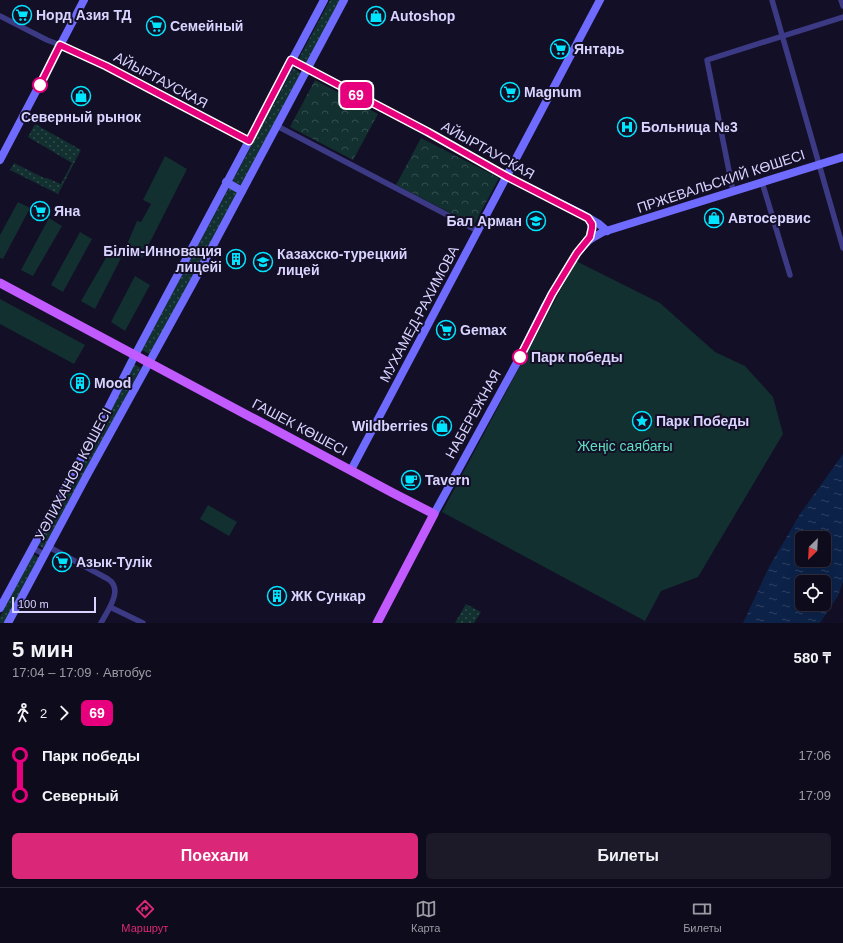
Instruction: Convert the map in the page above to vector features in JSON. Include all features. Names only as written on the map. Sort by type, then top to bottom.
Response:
[{"type":"main road","points":[[0,160],[84,0]]},
{"type":"main road","name":"УӘЛИХАНОВ КӨШЕСІ","points":[[0,608],[104,416],[226,182],[324,0]]},
{"type":"main road","name":"УӘЛИХАНОВ КӨШЕСІ","points":[[8,623],[151,363],[344,0]]},
{"type":"main road","name":"МУХАМЕД-РАХИМОВА","points":[[351,470],[600,0]]},
{"type":"main road","name":"ПРЖЕВАЛЬСКИЙ КӨШЕСІ","points":[[607,231],[843,157]]},
{"type":"main road","name":"АЙЫРТАУСКАЯ","points":[[506,176],[588,218],[599,224],[607,231]]},
{"type":"main road","points":[[226,182],[242,191]]},
{"type":"main road","points":[[588,218],[592,224],[592,231],[588,241]]},
{"type":"main road","name":"НАБЕРЕЖНАЯ","points":[[377,623],[546,306],[577,253],[588,241],[607,231]]},
{"type":"main road","name":"ГАШЕК КӨШЕСІ","points":[[0,283],[434,514]]},
{"type":"street","points":[[772,0],[843,248]]},
{"type":"street","points":[[841,0],[843,6]]},
{"type":"street","name":"АЙЫРТАУСКАЯ","points":[[0,16],[47,40],[106,66],[249,141]]},
{"type":"street","points":[[733,191],[707,60],[843,17]]},
{"type":"street","name":"АЙЫРТАУСКАЯ","points":[[291,60],[434,135],[506,176]]},
{"type":"street","points":[[277,126],[478,231]]},
{"type":"street","points":[[762,182],[790,274]]},
{"type":"street","points":[[33,548],[47,551],[111,580],[115,585],[115,591],[110,607],[101,623]]},
{"type":"street","points":[[110,607],[143,623]]},
{"type":"green space","points":[[330,0],[340,0],[306,64],[298,60]]},
{"type":"green space","points":[[293,68],[301,73],[151,355],[142,350]]},
{"type":"green space","points":[[315,80],[378,114],[353,160],[290,127]]},
{"type":"green space","points":[[35,124],[81,150],[58,194],[10,170],[14,163],[44,178],[61,184],[72,163],[28,137]]},
{"type":"green space","points":[[421,138],[499,178],[474,225],[396,185]]},
{"type":"green space","points":[[165,156],[187,169],[142,258],[125,249],[137,221],[141,222],[151,204],[143,200]]},
{"type":"green space","points":[[18,202],[30,208],[3,259],[0,258],[0,235]]},
{"type":"green space","points":[[49,218],[62,226],[33,276],[21,270]]},
{"type":"green space","points":[[80,232],[92,239],[63,292],[51,285]]},
{"type":"green space","points":[[110,251],[121,258],[95,309],[81,301]]},
{"type":"green space","name":"Жеңіс саябағы","points":[[576,261],[660,303],[715,352],[745,366],[773,397],[783,434],[698,577],[661,591],[645,621],[442,512]]},
{"type":"green space","points":[[135,276],[150,285],[125,331],[111,322]]},
{"type":"green space","points":[[0,299],[85,345],[74,364],[0,324]]},
{"type":"green space","points":[[134,364],[141,368],[44,549],[38,545]]},
{"type":"green space","points":[[208,505],[237,522],[229,536],[200,519]]},
{"type":"green space","points":[[33,554],[39,558],[4,623],[0,623],[0,617]]},
{"type":"green space","points":[[466,604],[481,612],[474,623],[455,623]]},
{"type":"water","points":[[843,454],[843,582],[838,596],[831,606],[831,575],[795,575],[795,611],[828,611],[820,623],[743,623],[769,567],[800,514]]},
{"type":"bus line","name":"69","points":[[40,85],[60,45],[106,66],[249,141],[291,60],[428,132],[506,176],[588,218],[592,224],[590,237],[577,253],[552,294],[520,357]]},
{"type":"place","name":"Норд Азия ТД","points":[[22,15]]},
{"type":"place","name":"Autoshop","points":[[376,16]]},
{"type":"place","name":"Семейный","points":[[156,26]]},
{"type":"place","name":"Янтарь","points":[[560,49]]},
{"type":"place","name":"Magnum","points":[[510,92]]},
{"type":"place","name":"Северный рынок","points":[[81,96]]},
{"type":"place","name":"Больница №3","points":[[627,127]]},
{"type":"place","name":"Яна","points":[[40,211]]},
{"type":"place","name":"Автосервис","points":[[714,218]]},
{"type":"place","name":"Бал Арман","points":[[536,221]]},
{"type":"place","name":"Білім-Инновация лицейі","points":[[236,259]]},
{"type":"place","name":"Казахско-турецкий лицей","points":[[263,262]]},
{"type":"place","name":"Gemax","points":[[446,330]]},
{"type":"place","name":"Парк победы","points":[[520,357]]},
{"type":"place","name":"Mood","points":[[80,383]]},
{"type":"place","name":"Парк Победы","points":[[642,421]]},
{"type":"place","name":"Wildberries","points":[[442,426]]},
{"type":"place","name":"Tavern","points":[[411,480]]},
{"type":"place","name":"Азык-Тулiк","points":[[62,562]]},
{"type":"place","name":"ЖК Сункар","points":[[277,596]]}]
